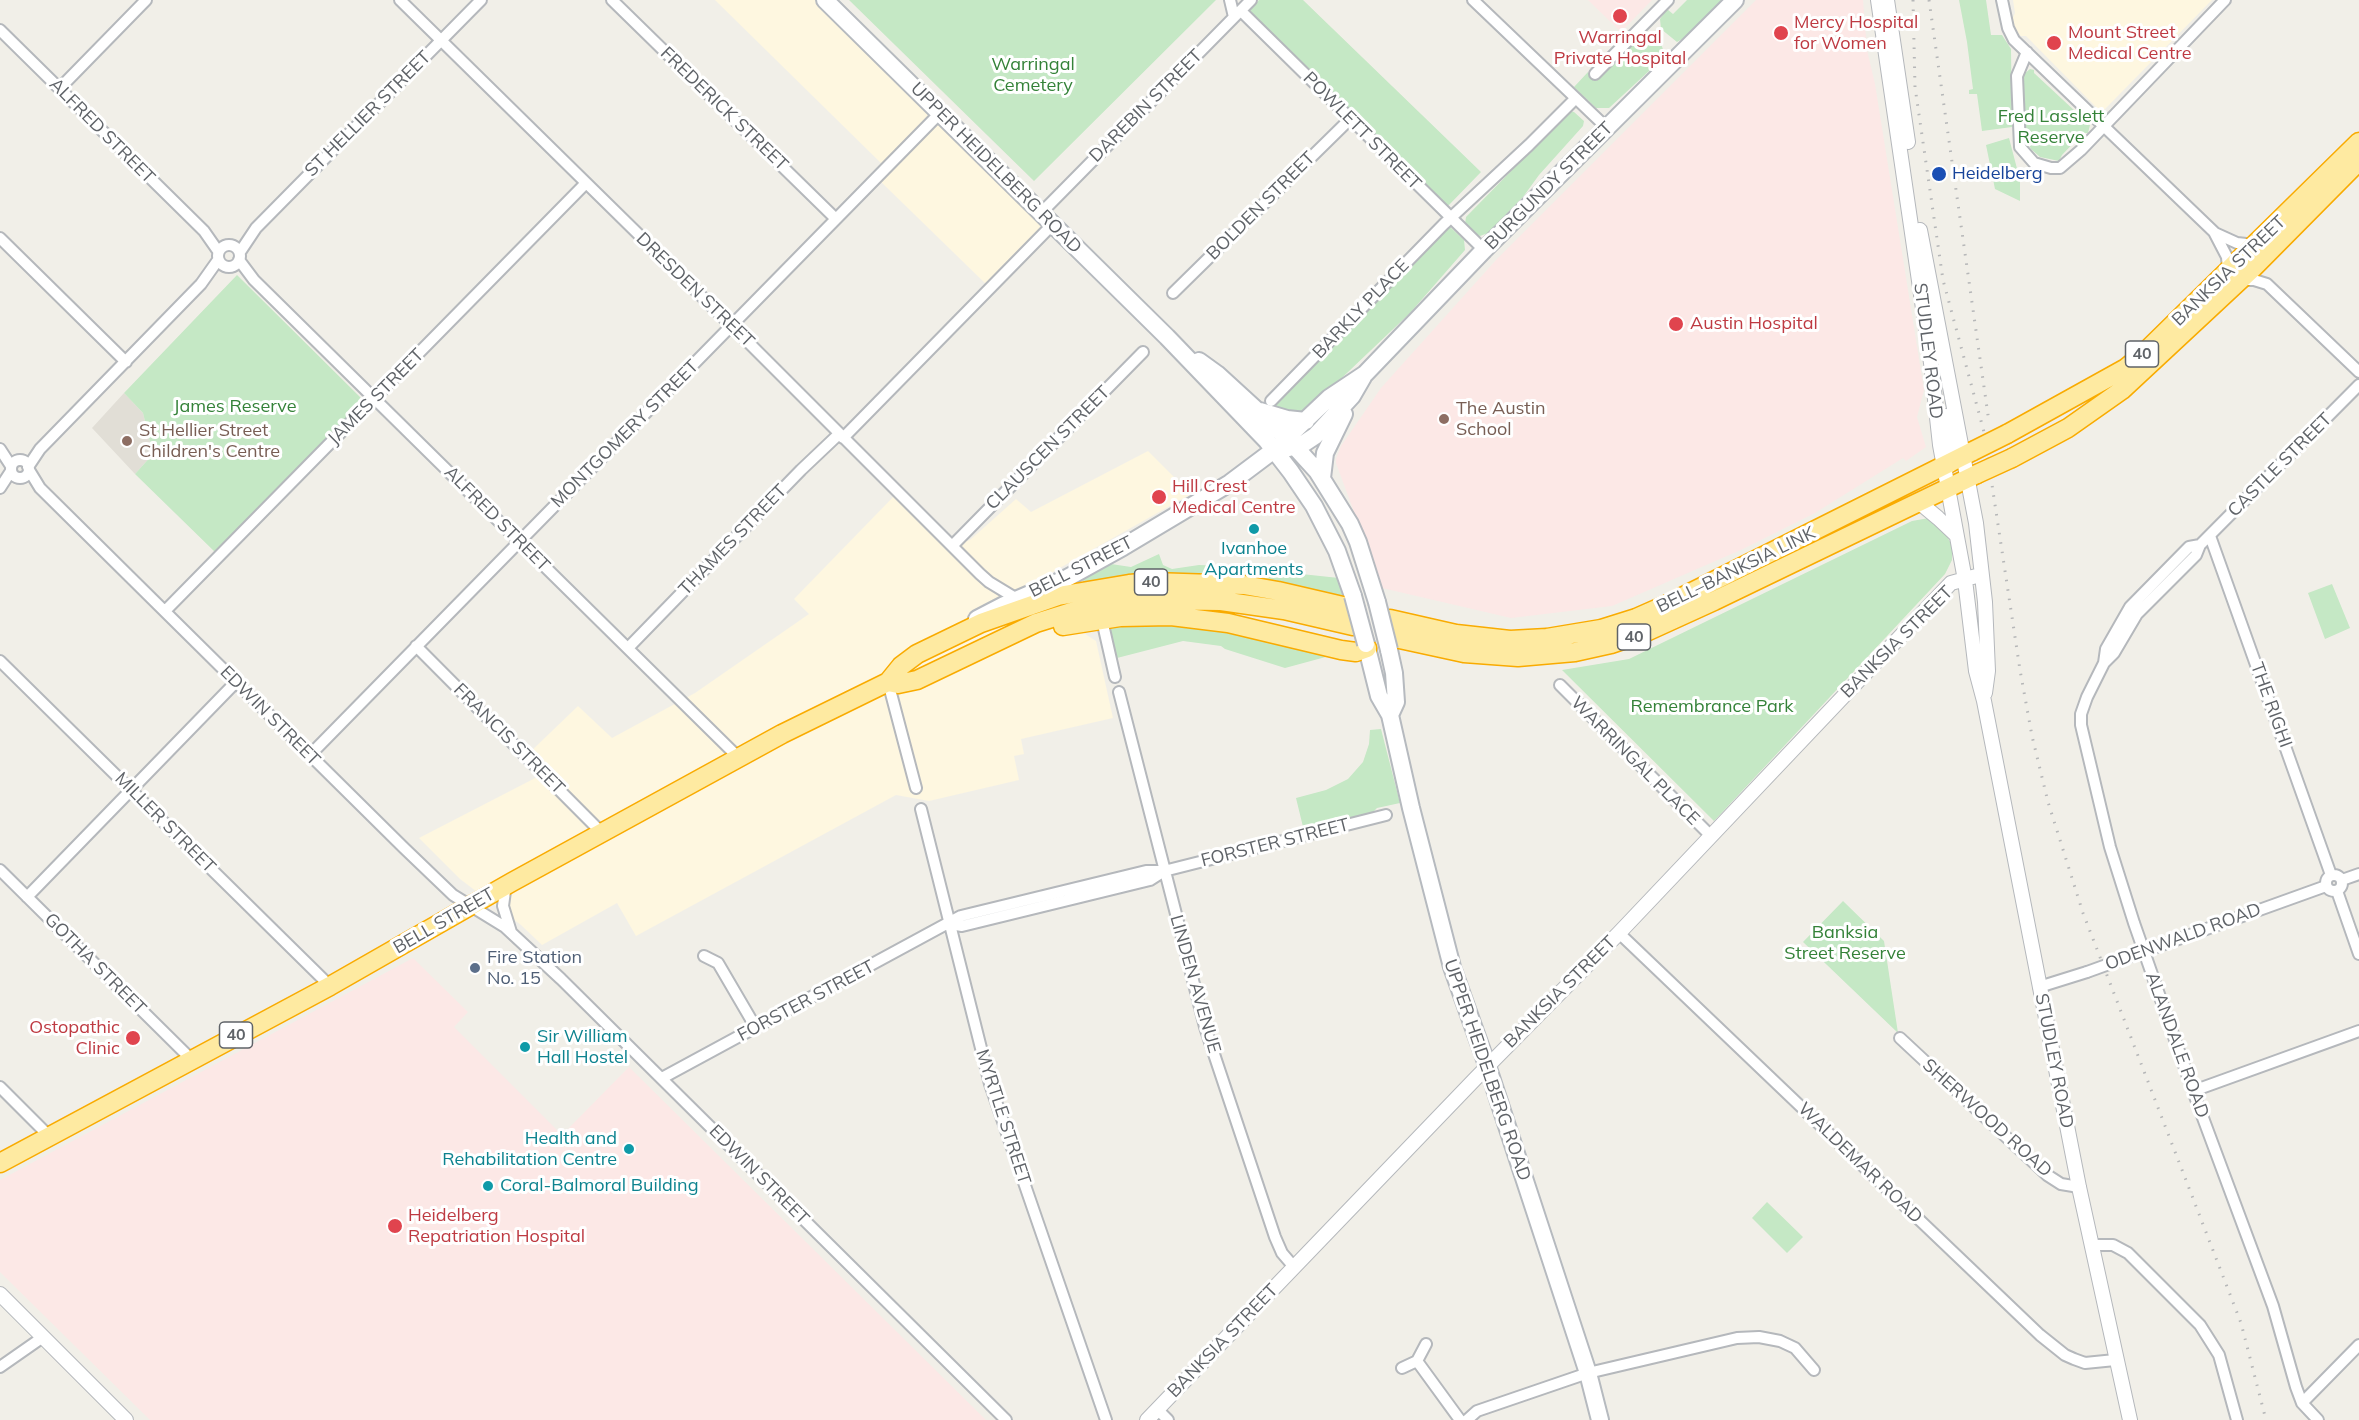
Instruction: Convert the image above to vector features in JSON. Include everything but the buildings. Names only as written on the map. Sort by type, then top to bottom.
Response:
[{"type":"highway","name":"BANKSIA STREET","points":[[2260,251],[2359,142]]},
{"type":"highway","name":"BANKSIA STREET","points":[[1972,477],[2068,428],[2122,390],[2234,276],[2359,161]]},
{"type":"highway","name":"BANKSIA STREET","points":[[1958,459],[2126,368],[2234,276]]},
{"type":"highway","name":"BELL–BANKSIA LINK","points":[[1389,633],[1456,634],[1510,640],[1556,638],[1601,629],[1636,618],[1670,603],[1958,459]]},
{"type":"highway","name":"BELL–BANKSIA LINK","points":[[1389,633],[1464,653],[1501,656],[1538,656],[1593,649],[1629,639],[1663,624],[1972,477]]},
{"type":"highway","name":"40","points":[[960,632],[1001,615],[1058,596],[1129,584],[1166,582],[1244,585],[1350,602]]},
{"type":"highway","name":"40","points":[[1003,638],[1036,623],[1071,612],[1147,600],[1182,599],[1254,605],[1353,626]]},
{"type":"highway","points":[[1003,638],[1074,623],[1144,616],[1194,618],[1228,623],[1341,650],[1356,652],[1368,646]]},
{"type":"highway","name":"BELL STREET","points":[[0,1162],[330,986],[601,832],[782,734],[888,682],[909,659],[960,632]]},
{"type":"highway","name":"BELL STREET","points":[[888,682],[898,684],[917,680],[1003,638]]},
{"type":"main road","name":"UPPER HEIDELBERG ROAD","points":[[825,0],[1167,337],[1257,430],[1283,446],[1322,478],[1354,533],[1389,633],[1396,702],[1390,715]]},
{"type":"main road","name":"BURGUNDY STREET","points":[[1283,446],[1329,398],[1365,374],[1484,250],[1735,0]]},
{"type":"main road","name":"UPPER HEIDELBERG ROAD","points":[[1167,337],[1217,374],[1256,410],[1283,446],[1303,489],[1337,551],[1350,602],[1368,646],[1381,702],[1390,715],[1411,808],[1452,967],[1487,1065],[1588,1373],[1600,1420]]},
{"type":"main road","name":"BURGUNDY STREET","points":[[1283,446],[1315,436],[1352,396],[1365,374]]},
{"type":"main road","points":[[1322,478],[1325,453],[1352,396]]},
{"type":"main road","points":[[1256,410],[1287,419],[1306,421]]},
{"type":"main road","points":[[1243,474],[1256,447],[1257,430]]},
{"type":"main road","name":"BELL STREET","points":[[960,632],[989,612],[1089,566],[1243,474],[1283,446]]},
{"type":"main road","points":[[1368,646],[1389,633]]},
{"type":"main road","points":[[1377,688],[1386,675],[1394,674]]},
{"type":"street","points":[[60,88],[146,0]]},
{"type":"street","name":"DRESDEN STREET","points":[[400,0],[989,582],[1017,599]]},
{"type":"street","name":"ST HELLIER STREET","points":[[0,489],[481,0]]},
{"type":"street","name":"FREDERICK STREET","points":[[612,0],[836,219]]},
{"type":"street","points":[[1230,0],[1238,14]]},
{"type":"street","name":"DAREBIN STREET","points":[[1047,218],[1251,0]]},
{"type":"street","points":[[1473,0],[1607,128]]},
{"type":"street","points":[[1594,74],[1668,0]]},
{"type":"street","name":"STUDLEY ROAD","points":[[1878,0],[1944,401],[1958,459],[1949,489],[1965,579],[1976,671],[1984,701],[2079,1187],[2115,1360],[2130,1420]]},
{"type":"street","name":"STUDLEY ROAD","points":[[1887,0],[1920,227],[1948,379],[1940,445],[1958,459],[1972,477],[1980,575],[1985,602],[1988,671],[1984,701]]},
{"type":"street","points":[[2002,0],[2009,32],[2104,126],[2214,232],[2260,251],[2267,284]]},
{"type":"street","points":[[2028,52],[2016,76],[2020,147],[2034,163],[2055,168],[2068,162],[2225,0]]},
{"type":"street","name":"POWLETT STREET","points":[[1238,14],[1484,250]]},
{"type":"street","name":"ALFRED STREET","points":[[0,30],[740,758]]},
{"type":"street","points":[[1452,219],[1575,99]]},
{"type":"street","name":"MONTGOMERY STREET","points":[[310,755],[940,113]]},
{"type":"street","name":"BOLDEN STREET","points":[[1173,293],[1350,119]]},
{"type":"street","name":"JAMES STREET","points":[[165,611],[586,183]]},
{"type":"street","name":"THAMES STREET","points":[[628,648],[801,470],[841,436],[1047,218]]},
{"type":"street","name":"BARKLY PLACE","points":[[1271,401],[1452,219]]},
{"type":"street","points":[[2214,232],[2234,276],[2267,284],[2359,372]]},
{"type":"street","points":[[0,238],[126,362]]},
{"type":"street","name":"CLAUSCEN STREET","points":[[953,545],[1143,352]]},
{"type":"street","name":"CASTLE STREET","points":[[2104,663],[2106,649],[2130,607],[2188,547],[2200,545],[2210,536],[2359,385]]},
{"type":"street","name":"EDWIN STREET","points":[[0,449],[451,893],[511,932],[662,1078],[1006,1420]]},
{"type":"street","points":[[1920,503],[1956,535]]},
{"type":"street","name":"THE RIGHI","points":[[2210,536],[2331,875]]},
{"type":"street","name":"BANKSIA STREET","points":[[1147,1420],[1487,1065],[1619,933],[1951,583],[1980,575]]},
{"type":"street","points":[[989,582],[994,598],[989,612]]},
{"type":"street","points":[[1102,620],[1116,677]]},
{"type":"street","name":"FRANCIS STREET","points":[[416,646],[601,832]]},
{"type":"street","name":"MILLER STREET","points":[[0,661],[330,986]]},
{"type":"street","name":"ALANDALE ROAD","points":[[2104,663],[2087,697],[2081,714],[2081,725],[2110,848],[2193,1091],[2273,1306],[2302,1403],[2318,1420]]},
{"type":"street","points":[[27,897],[236,682]]},
{"type":"street","points":[[888,682],[916,788]]},
{"type":"street","name":"WARRINGAL PLACE","points":[[1560,685],[1711,836]]},
{"type":"street","name":"LINDEN AVENUE","points":[[1119,692],[1205,1027],[1275,1237],[1282,1253],[1294,1267]]},
{"type":"street","name":"MYRTLE STREET","points":[[921,809],[990,1084],[1106,1420]]},
{"type":"street","name":"FORSTER STREET","points":[[662,1078],[950,924],[962,926],[1150,880],[1164,871],[1386,815]]},
{"type":"street","name":"GOTHA STREET","points":[[0,870],[191,1059]]},
{"type":"street","points":[[2342,880],[2359,874]]},
{"type":"street","points":[[2331,875],[2338,876],[2342,880],[2342,887],[2337,891],[2331,891],[2326,886],[2331,875]]},
{"type":"street","points":[[511,932],[503,906],[505,891],[512,882]]},
{"type":"street","name":"ODENWALD ROAD","points":[[2039,987],[2326,886]]},
{"type":"street","points":[[2337,891],[2359,954]]},
{"type":"street","name":"WALDEMAR ROAD","points":[[1619,933],[2040,1335],[2065,1355],[2085,1363],[2115,1360]]},
{"type":"street","points":[[704,956],[718,963],[756,1028]]},
{"type":"street","points":[[2193,1091],[2359,1031]]},
{"type":"street","name":"SHERWOOD ROAD","points":[[1900,1038],[2047,1175],[2061,1184],[2079,1187]]},
{"type":"street","points":[[0,1087],[49,1136]]},
{"type":"street","points":[[2091,1245],[2113,1245],[2128,1253],[2199,1325],[2219,1355],[2237,1420]]},
{"type":"street","points":[[0,1294],[126,1420]]},
{"type":"street","points":[[0,1367],[43,1337]]},
{"type":"street","points":[[1467,1420],[1477,1411],[1588,1373],[1737,1338],[1759,1337],[1780,1341],[1795,1348],[1814,1370]]},
{"type":"street","points":[[1402,1368],[1417,1361],[1426,1344]]},
{"type":"street","points":[[2302,1403],[2359,1345]]},
{"type":"street","points":[[1417,1361],[1460,1420]]},
{"type":"street","points":[[1157,1409],[1168,1420]]},
{"type":"shaded area","points":[[715,0],[825,0],[1053,224],[990,288],[877,178],[886,168]]},
{"type":"shaded area","name":"Warringal Private Hospital","points":[[1588,0],[1652,0],[1621,32]]},
{"type":"shaded area","name":"Austin Hospital","points":[[1756,0],[1863,0],[1867,50],[1875,84],[1924,390],[1917,417],[1926,447],[1906,461],[1903,458],[1815,513],[1743,549],[1612,606],[1511,618],[1382,588],[1336,463],[1341,446],[1381,388],[1496,260]]},
{"type":"shaded area","points":[[2013,0],[2212,0],[2105,109],[2100,111],[2026,36],[2021,36],[2016,31],[2011,22],[2015,13]]},
{"type":"shaded area","name":"St Hellier Street Children's Centre","points":[[124,393],[143,413],[153,454],[135,474],[92,428]]},
{"type":"shaded area","points":[[1148,451],[1191,494],[1019,591],[1096,641],[1113,718],[1021,739],[1024,754],[1014,756],[1019,780],[929,801],[896,795],[636,936],[617,903],[542,945],[521,925],[460,879],[419,838],[543,774],[526,756],[578,706],[612,738],[695,693],[809,614],[794,599],[898,492],[953,545],[970,540],[1016,499],[1031,512]]},
{"type":"shaded area","name":"Heidelberg Repatriation Hospital","points":[[413,958],[468,1012],[454,1027],[562,1135],[629,1067],[986,1420],[150,1420],[0,1272],[0,1180]]},
{"type":"green space","name":"Warringal Cemetery","points":[[849,0],[1216,0],[1034,181]]},
{"type":"green space","points":[[1259,0],[1303,0],[1481,172],[1448,206],[1249,10]]},
{"type":"green space","points":[[1687,0],[1722,0],[1684,38],[1677,42],[1661,29],[1660,19],[1667,9],[1673,14]]},
{"type":"green space","points":[[1959,0],[1986,0],[1991,35],[2002,35],[2011,49],[2012,127],[1982,131],[1977,94],[1969,94],[1969,90],[1973,89]]},
{"type":"green space","points":[[1648,36],[1661,44],[1664,52],[1662,59],[1609,108],[1596,108],[1574,87],[1588,72],[1597,80],[1638,39]]},
{"type":"green space","name":"Fred Lasslett Reserve","points":[[2030,69],[2034,70],[2034,73],[2090,125],[2088,133],[2083,133],[2059,161],[2040,157],[2031,149],[2027,141],[2023,117],[2022,80],[2024,74]]},
{"type":"green space","points":[[1570,111],[1584,121],[1583,126],[1539,175],[1523,197],[1488,233],[1480,236],[1475,233],[1465,224],[1466,217]]},
{"type":"green space","points":[[2009,138],[2020,180],[2020,201],[1995,189],[1986,145]]},
{"type":"green space","points":[[1449,226],[1464,240],[1465,250],[1410,313],[1306,412],[1298,416],[1262,406]]},
{"type":"green space","name":"James Reserve","points":[[237,275],[361,398],[361,406],[216,553],[135,474],[153,454],[143,413],[124,393]]},
{"type":"green space","name":"Remembrance Park","points":[[1929,518],[1945,533],[1952,545],[1952,560],[1945,574],[1714,821],[1562,670],[1629,659],[1912,521]]},
{"type":"green space","points":[[1159,554],[1163,565],[1172,569],[1199,565],[1226,566],[1339,578],[1343,598],[1251,577],[1201,573],[1153,574],[1084,583],[1082,579],[1111,564],[1131,567]]},
{"type":"green space","points":[[2332,584],[2350,628],[2325,639],[2308,593]]},
{"type":"green space","points":[[1181,620],[1333,655],[1285,668],[1221,646],[1183,641],[1117,658],[1111,626]]},
{"type":"green space","points":[[1381,729],[1400,803],[1377,808],[1370,815],[1304,831],[1296,798],[1326,790],[1348,779],[1363,762],[1369,744],[1370,730]]},
{"type":"green space","name":"Banksia Street Reserve","points":[[1843,901],[1884,941],[1898,1033],[1803,942]]},
{"type":"green space","points":[[1767,1202],[1803,1237],[1787,1253],[1752,1218]]},
{"type":"railway","points":[[1913,0],[1915,87],[1943,280],[1984,432],[2020,670],[2032,736],[2048,802],[2083,913],[2241,1323],[2266,1420]]},
{"type":"railway","points":[[1929,0],[1989,422]]},
{"type":"place","name":"Warringal Private Hospital","points":[[1620,16]]},
{"type":"place","name":"Mercy Hospital for Women","points":[[1781,33]]},
{"type":"place","name":"Mount Street Medical Centre","points":[[2054,43]]},
{"type":"place","name":"Heidelberg","points":[[1939,174]]},
{"type":"place","name":"Austin Hospital","points":[[1676,324]]},
{"type":"place","name":"The Austin School","points":[[1444,419]]},
{"type":"place","name":"St Hellier Street Children's Centre","points":[[127,441]]},
{"type":"place","name":"Hill Crest Medical Centre","points":[[1159,497]]},
{"type":"place","name":"Ivanhoe Apartments","points":[[1254,529]]},
{"type":"place","name":"Fire Station No. 15","points":[[475,968]]},
{"type":"place","name":"Ostopathic Clinic","points":[[133,1038]]},
{"type":"place","name":"Sir William Hall Hostel","points":[[525,1047]]},
{"type":"place","name":"Health and Rehabilitation Centre","points":[[629,1149]]},
{"type":"place","name":"Coral-Balmoral Building","points":[[488,1186]]},
{"type":"place","name":"Heidelberg Repatriation Hospital","points":[[395,1226]]}]
